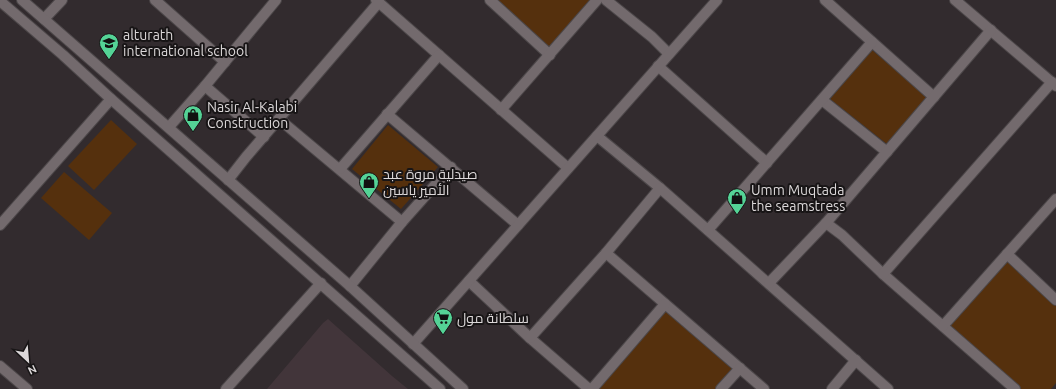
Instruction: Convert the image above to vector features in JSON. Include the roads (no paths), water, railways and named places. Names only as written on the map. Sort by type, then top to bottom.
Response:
[{"type":"street","points":[[22,0],[350,286],[463,389]]},
{"type":"street","points":[[44,19],[62,0]]},
{"type":"street","points":[[169,127],[276,0]]},
{"type":"street","points":[[490,0],[550,55]]},
{"type":"street","points":[[501,110],[597,0]]},
{"type":"street","points":[[606,0],[652,37],[669,54]]},
{"type":"street","points":[[413,344],[717,0]]},
{"type":"street","points":[[825,0],[934,97]]},
{"type":"street","points":[[883,274],[1054,84],[955,0]]},
{"type":"street","points":[[0,1],[440,389]]},
{"type":"street","points":[[228,180],[378,1],[568,168]]},
{"type":"street","points":[[162,2],[225,62]]},
{"type":"street","points":[[769,283],[826,223],[991,30]]},
{"type":"street","points":[[708,230],[872,42]]},
{"type":"street","points":[[63,55],[69,51],[71,43]]},
{"type":"street","points":[[340,170],[438,55]]},
{"type":"street","points":[[658,66],[767,163]]},
{"type":"street","points":[[91,81],[94,73],[102,70]]},
{"type":"street","points":[[205,86],[264,137]]},
{"type":"street","points":[[0,225],[111,99]]},
{"type":"street","points":[[822,100],[887,152]]},
{"type":"street","points":[[387,114],[518,225]]},
{"type":"street","points":[[280,119],[402,222]]},
{"type":"street","points":[[597,136],[660,188],[888,389]]},
{"type":"street","points":[[350,286],[402,222],[451,167]]},
{"type":"street","points":[[530,338],[606,253],[660,188]]},
{"type":"street","points":[[943,326],[1056,199]]},
{"type":"street","points":[[826,223],[842,235],[883,274],[1015,389]]},
{"type":"street","points":[[606,253],[764,389]]},
{"type":"street","points":[[1007,254],[1056,300]]},
{"type":"street","points":[[469,281],[530,338],[590,389],[665,304]]},
{"type":"street","points":[[226,389],[321,283]]},
{"type":"street","points":[[832,389],[856,360]]},
{"type":"street","points":[[0,366],[27,389]]},
{"type":"street","points":[[720,389],[740,368]]},
{"type":"place","name":"alturath international school","points":[[109,60]]},
{"type":"place","name":"Nasir Al-Kalabi Construction","points":[[193,132]]},
{"type":"place","name":"صيدلية مروة عبد الأمير ياسين","points":[[369,199]]},
{"type":"place","name":"Umm Muqtada the seamstress","points":[[737,215]]},
{"type":"place","name":"سلطانة مول","points":[[443,335]]}]
